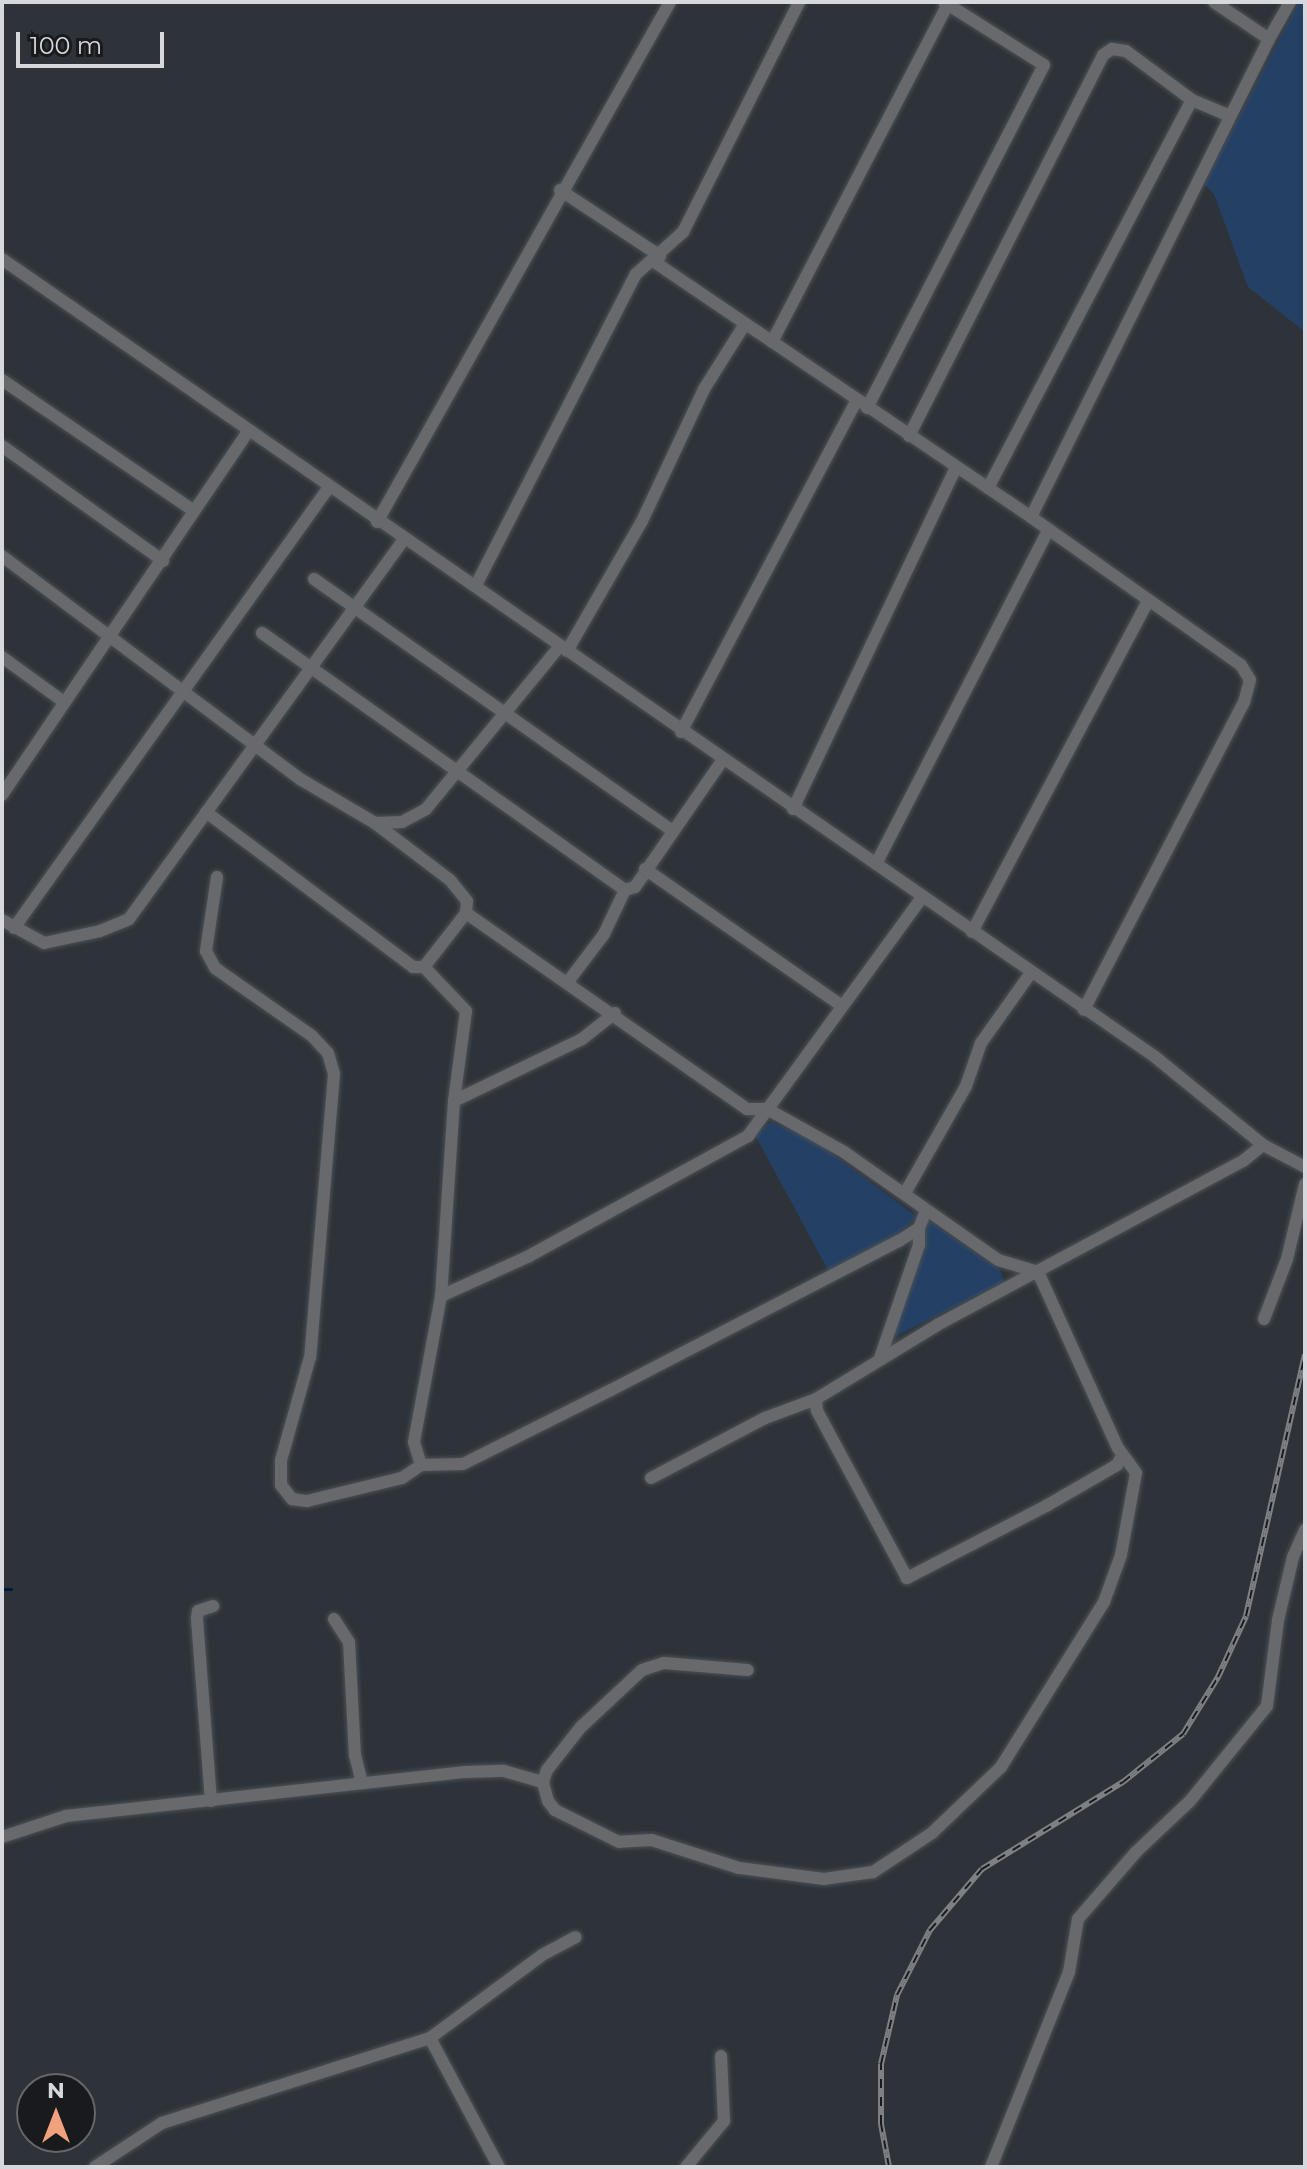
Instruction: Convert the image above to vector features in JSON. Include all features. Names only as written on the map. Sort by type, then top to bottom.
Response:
[{"type":"street","points":[[377,522],[560,190],[670,2]]},
{"type":"street","points":[[476,585],[636,274],[657,259],[683,232],[799,2]]},
{"type":"street","points":[[1214,2],[1269,39]]},
{"type":"street","points":[[1031,517],[1290,2]]},
{"type":"street","points":[[681,732],[1044,65],[947,3],[772,342]]},
{"type":"street","points":[[909,436],[1103,55],[1112,49],[1126,51],[1192,100],[1230,116]]},
{"type":"street","points":[[988,488],[1192,100]]},
{"type":"street","points":[[560,190],[745,324],[1031,517],[1241,665],[1250,680],[1244,702],[1084,1010]]},
{"type":"street","points":[[2,259],[403,540],[476,585],[722,761],[1154,1056],[1263,1145],[1305,1167]]},
{"type":"street","points":[[375,823],[415,817],[460,770],[564,649],[642,521],[704,389],[745,324]]},
{"type":"street","points":[[2,380],[194,511]]},
{"type":"street","points":[[2,795],[248,432]]},
{"type":"street","points":[[2,446],[163,561]]},
{"type":"street","points":[[793,809],[956,468]]},
{"type":"street","points":[[14,928],[182,688],[329,487]]},
{"type":"street","points":[[876,864],[1048,531]]},
{"type":"street","points":[[2,920],[44,943],[123,923],[403,540]]},
{"type":"street","points":[[2,556],[333,802],[375,823],[450,880],[467,901],[466,913],[424,967]]},
{"type":"street","points":[[314,579],[671,830]]},
{"type":"street","points":[[972,932],[1148,601]]},
{"type":"street","points":[[262,633],[460,770],[625,890]]},
{"type":"street","points":[[2,657],[64,702]]},
{"type":"street","points":[[567,983],[604,934],[625,890],[635,887],[671,830],[722,761]]},
{"type":"street","points":[[206,812],[413,967],[424,967],[466,1011],[454,1101],[441,1296],[414,1442],[421,1465]]},
{"type":"street","points":[[645,869],[842,1006]]},
{"type":"street","points":[[217,877],[206,951],[215,968],[312,1036],[328,1053],[334,1074],[310,1357],[281,1460],[281,1485],[292,1499],[307,1501],[402,1478],[421,1465],[463,1464],[919,1228]]},
{"type":"street","points":[[441,1296],[529,1256],[748,1136],[922,897]]},
{"type":"street","points":[[466,913],[615,1013],[747,1109],[767,1109],[905,1193],[998,1260],[1038,1272],[1122,1456],[1136,1473],[1136,1488],[1104,1602],[1001,1767],[932,1833],[873,1872],[810,1877],[739,1868],[652,1840],[619,1842],[555,1810],[543,1782]]},
{"type":"street","points":[[905,1193],[966,1086],[981,1043],[1030,974]]},
{"type":"street","points":[[454,1101],[582,1039],[615,1013]]},
{"type":"street","points":[[651,1478],[765,1418],[816,1399],[880,1358],[1243,1161],[1263,1145]]},
{"type":"street","points":[[1264,1319],[1287,1259],[1305,1184]]},
{"type":"street","points":[[880,1358],[919,1245],[919,1228],[926,1211]]},
{"type":"street","points":[[816,1399],[817,1411],[907,1578],[1046,1506],[1117,1465],[1122,1456]]},
{"type":"street","points":[[991,2167],[1069,1972],[1078,1919],[1136,1852],[1190,1801],[1267,1706],[1278,1620],[1293,1557],[1305,1530]]},
{"type":"street","points":[[211,1801],[197,1618],[198,1611],[213,1606]]},
{"type":"street","points":[[334,1619],[349,1642],[355,1755],[362,1783]]},
{"type":"street","points":[[543,1782],[581,1727],[642,1670],[664,1663],[748,1670]]},
{"type":"street","points":[[2,1837],[66,1816],[479,1771],[543,1782]]},
{"type":"street","points":[[95,2167],[162,2123],[430,2038],[542,1955],[576,1937]]},
{"type":"street","points":[[430,2038],[499,2167]]},
{"type":"street","points":[[686,2167],[724,2121],[721,2056]]},
{"type":"shaded area","points":[[1299,2],[1305,2],[1305,332],[1248,287],[1214,194],[1204,184]]},
{"type":"shaded area","points":[[771,1122],[815,1141],[917,1217],[898,1234],[828,1270],[755,1135]]},
{"type":"shaded area","points":[[928,1220],[1000,1270],[1004,1282],[890,1339]]},
{"type":"waterway","points":[[2,1589],[11,1589]]},
{"type":"railway","points":[[889,2167],[881,2124],[881,2064],[897,1995],[930,1930],[982,1869],[1123,1782],[1183,1734],[1218,1677],[1246,1616],[1305,1355]]}]
